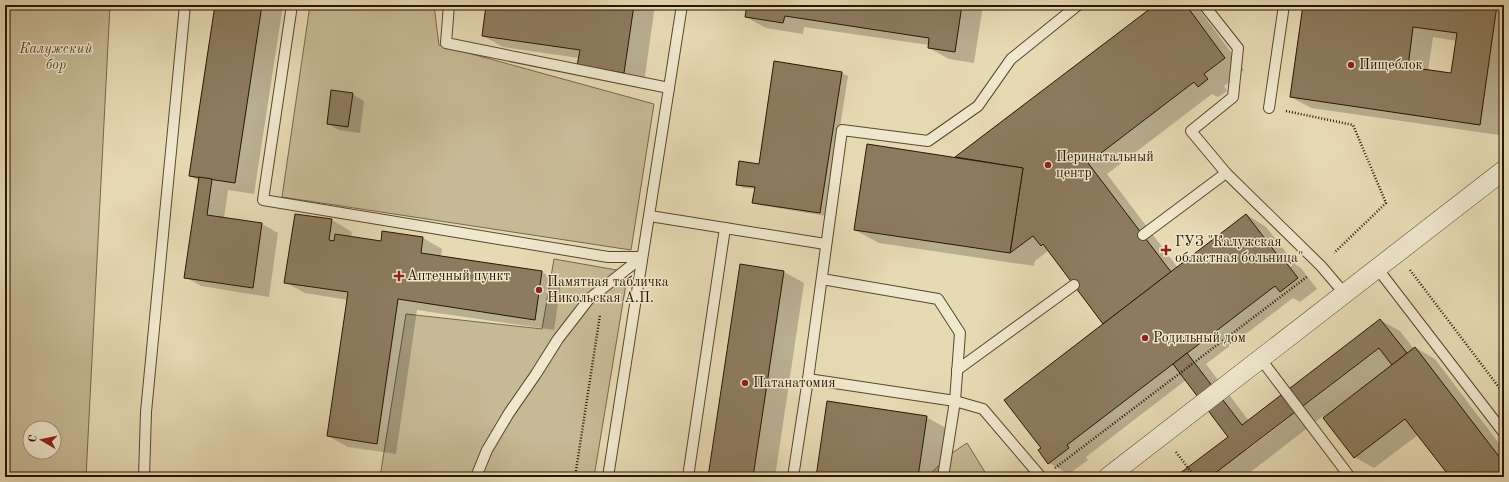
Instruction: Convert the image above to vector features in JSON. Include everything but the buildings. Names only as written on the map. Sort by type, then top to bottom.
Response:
[{"type":"street","points":[[1108,477],[1504,170]]},
{"type":"lane","points":[[144,477],[146,412],[185,5]]},
{"type":"lane","points":[[292,5],[263,200],[608,257],[642,258]]},
{"type":"lane","points":[[449,5],[446,44],[669,88]]},
{"type":"lane","points":[[608,477],[682,5]]},
{"type":"lane","points":[[794,477],[822,279],[825,244],[842,130],[928,141],[978,106],[1011,59],[1078,5]]},
{"type":"lane","points":[[1204,5],[1238,48],[1233,96],[1191,131],[1226,173],[1321,266],[1344,293]]},
{"type":"lane","points":[[1269,108],[1284,5]]},
{"type":"lane","points":[[1143,235],[1226,173]]},
{"type":"lane","points":[[650,216],[825,244]]},
{"type":"lane","points":[[688,477],[725,228]]},
{"type":"lane","points":[[476,477],[487,450],[509,413],[558,340],[589,298],[642,258]]},
{"type":"lane","points":[[1376,268],[1504,433]]},
{"type":"lane","points":[[822,279],[938,298],[960,333],[955,401],[943,477]]},
{"type":"lane","points":[[957,370],[1074,285]]},
{"type":"lane","points":[[1260,358],[1350,477]]},
{"type":"lane","points":[[808,379],[955,401],[983,409],[1040,477]]},
{"type":"path","points":[[1050,472],[1321,266],[1386,203],[1353,126],[1269,108]]},
{"type":"path","points":[[1397,252],[1504,394]]},
{"type":"path","points":[[575,477],[604,287]]},
{"type":"path","points":[[1162,434],[1195,477]]},
{"type":"green space","name":"Калужский бор","points":[[5,5],[110,5],[86,477],[5,477]]},
{"type":"green space","points":[[310,5],[434,5],[439,45],[654,104],[631,250],[282,197]]},
{"type":"green space","points":[[554,259],[628,272],[594,477],[380,477],[406,314],[542,329]]},
{"type":"green space","points":[[967,443],[988,477],[929,477],[930,474],[952,453]]},
{"type":"place","name":"Пищеблок","points":[[1351,65]]},
{"type":"place","name":"Перинатальный центр","points":[[1048,165]]},
{"type":"place","name":"ГУЗ \"Калужская областная больница\"","points":[[1166,250]]},
{"type":"place","name":"Аптечный пункт","points":[[399,276]]},
{"type":"place","name":"Памятная табличка Никольская А.П.","points":[[539,290]]},
{"type":"place","name":"Родильный дом","points":[[1145,338]]},
{"type":"place","name":"Патанатомия","points":[[745,383]]}]
